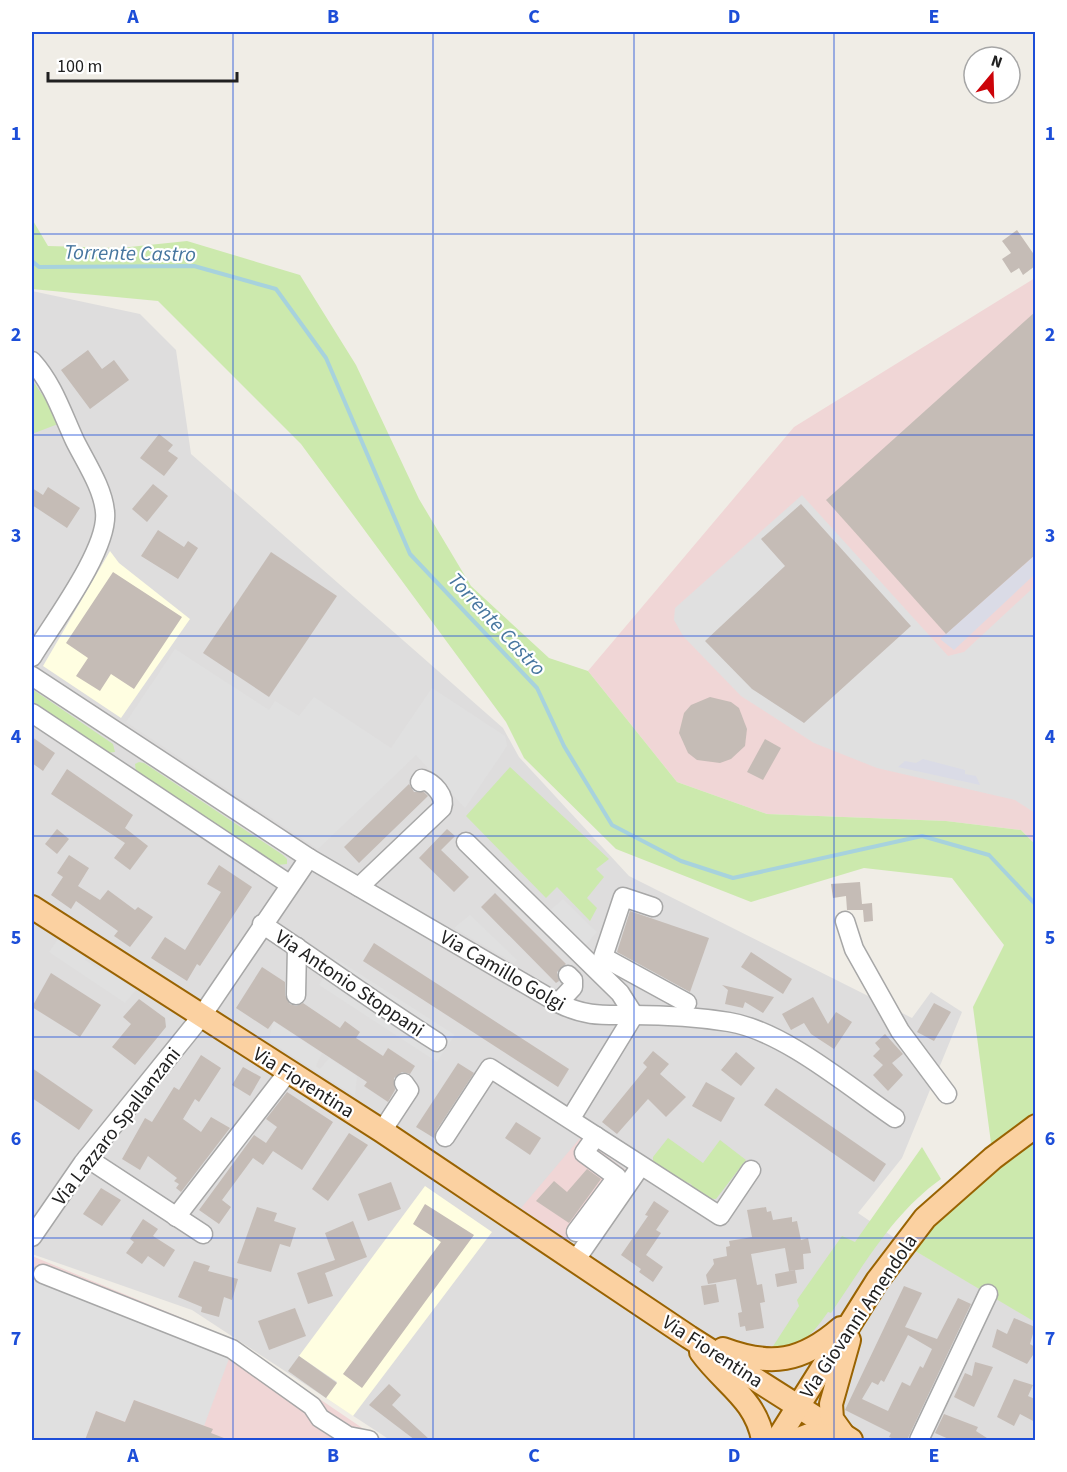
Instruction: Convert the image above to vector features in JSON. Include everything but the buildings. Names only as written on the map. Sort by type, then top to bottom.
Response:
[{"type":"main road","name":"Via Fiorentina","points":[[32,907],[382,1131],[689,1337],[847,1438]]},
{"type":"main road","name":"Via Giovanni Amendola","points":[[777,1440],[877,1281],[925,1218],[1032,1127]]},
{"type":"main road","points":[[689,1337],[734,1353],[776,1360],[796,1357],[826,1341],[856,1316]]},
{"type":"main road","points":[[847,1438],[832,1419],[831,1404],[856,1316]]},
{"type":"main road","points":[[689,1337],[709,1364],[752,1408],[760,1422],[763,1440]]},
{"type":"main road","points":[[810,1439],[847,1438]]},
{"type":"street","points":[[32,361],[42,372],[57,397],[100,494],[105,525],[92,560],[32,657]]},
{"type":"street","name":"Via Camillo Golgi","points":[[32,676],[309,858],[558,1003],[579,1013],[732,1022],[759,1031],[785,1043],[895,1118]]},
{"type":"street","points":[[32,713],[289,884]]},
{"type":"street","points":[[117,769],[135,744]]},
{"type":"street","points":[[359,887],[442,808],[444,801],[442,795],[428,781],[422,779],[420,782]]},
{"type":"street","points":[[466,842],[620,993],[634,1015],[571,1118]]},
{"type":"street","name":"Via Lazzaro Spallanzani","points":[[32,1236],[87,1158],[201,1017],[289,884],[309,858]]},
{"type":"street","points":[[653,907],[623,897],[603,957],[687,1003]]},
{"type":"street","points":[[845,921],[854,949],[900,1031],[947,1094]]},
{"type":"street","name":"Via Antonio Stoppani","points":[[262,924],[330,968],[352,988],[437,1042]]},
{"type":"street","points":[[296,995],[297,947]]},
{"type":"street","points":[[558,1003],[573,987],[573,980],[568,975]]},
{"type":"street","points":[[445,1137],[490,1068],[571,1118],[640,1167],[720,1216],[751,1170]]},
{"type":"street","points":[[176,1217],[288,1072]]},
{"type":"street","points":[[382,1131],[409,1090],[404,1083]]},
{"type":"street","points":[[575,1261],[615,1191],[617,1177],[584,1153],[596,1136]]},
{"type":"street","points":[[87,1158],[203,1234]]},
{"type":"street","points":[[576,1232],[640,1167]]},
{"type":"street","points":[[43,1274],[232,1348],[312,1406],[320,1418],[348,1436],[369,1440]]},
{"type":"street","points":[[919,1440],[988,1294]]},
{"type":"shaded area","points":[[1035,278],[1035,844],[1021,830],[946,821],[767,814],[677,782],[588,671],[794,427]]},
{"type":"shaded area","points":[[32,291],[140,314],[176,350],[191,454],[503,728],[519,757],[629,876],[912,1018],[931,992],[962,1012],[902,1158],[858,1213],[905,1245],[1035,1321],[1035,1440],[390,1440],[192,1310],[32,1254]]},
{"type":"shaded area","points":[[802,495],[948,656],[964,652],[1035,586],[1035,813],[1015,800],[877,768],[814,743],[741,696],[683,636],[674,620],[675,608]]},
{"type":"shaded area","points":[[110,551],[119,563],[190,619],[121,718],[43,666]]},
{"type":"shaded area","points":[[1035,555],[1035,574],[954,650],[940,639]]},
{"type":"shaded area","points":[[175,649],[269,710],[275,701],[299,716],[314,697],[391,748],[432,688],[505,736],[507,746],[465,808],[416,755],[318,849],[126,722]]},
{"type":"shaded area","points":[[923,759],[965,770],[965,774],[976,776],[980,785],[898,767],[905,761],[916,763]]},
{"type":"shaded area","points":[[563,899],[597,932],[585,946],[549,911]]},
{"type":"shaded area","points":[[470,915],[517,960],[514,963],[454,928]]},
{"type":"shaded area","points":[[58,939],[86,958],[85,960],[136,990],[125,1003],[49,952]]},
{"type":"shaded area","points":[[335,958],[455,1035],[437,1062],[319,985]]},
{"type":"shaded area","points":[[273,1021],[322,1053],[316,1066],[320,1069],[329,1058],[357,1076],[355,1096],[269,1041]]},
{"type":"shaded area","points":[[581,1137],[627,1171],[569,1241],[521,1208]]},
{"type":"shaded area","points":[[425,1186],[492,1232],[353,1416],[326,1398],[337,1382],[299,1356]]},
{"type":"shaded area","points":[[32,1256],[228,1337],[380,1440],[32,1440]]},
{"type":"shaded area","points":[[32,1276],[230,1356],[204,1426],[134,1400],[125,1422],[96,1411],[85,1440],[32,1440]]},
{"type":"green space","points":[[32,219],[48,246],[120,248],[187,241],[300,275],[356,365],[419,499],[471,586],[549,658],[588,671],[677,782],[767,814],[946,821],[1021,830],[1035,844],[1035,1322],[905,1245],[993,1158],[973,1007],[1004,945],[952,878],[864,868],[751,902],[616,849],[524,758],[506,722],[301,444],[158,301],[32,289]]},
{"type":"green space","points":[[32,380],[48,403],[58,424],[32,434]]},
{"type":"green space","points":[[32,689],[113,744],[115,752],[107,753],[32,703]]},
{"type":"green space","points":[[144,763],[283,855],[287,859],[287,864],[277,865],[136,772],[135,764]]},
{"type":"green space","points":[[510,767],[609,859],[596,869],[604,877],[587,898],[597,908],[590,921],[557,887],[546,898],[466,816]]},
{"type":"green space","points":[[668,1138],[703,1163],[720,1140],[746,1160],[716,1199],[708,1198],[698,1194],[691,1184],[676,1178],[653,1162],[653,1157]]},
{"type":"green space","points":[[922,1147],[941,1179],[908,1208],[894,1224],[831,1313],[828,1312],[815,1330],[796,1344],[768,1354],[799,1306],[797,1300],[842,1236],[855,1242]]},
{"type":"waterway","name":"Torrente Castro","points":[[32,261],[39,267],[194,266],[276,289],[326,358],[410,554],[537,688],[564,746],[612,825],[681,861],[733,878],[922,836],[989,855],[1036,905]]}]
